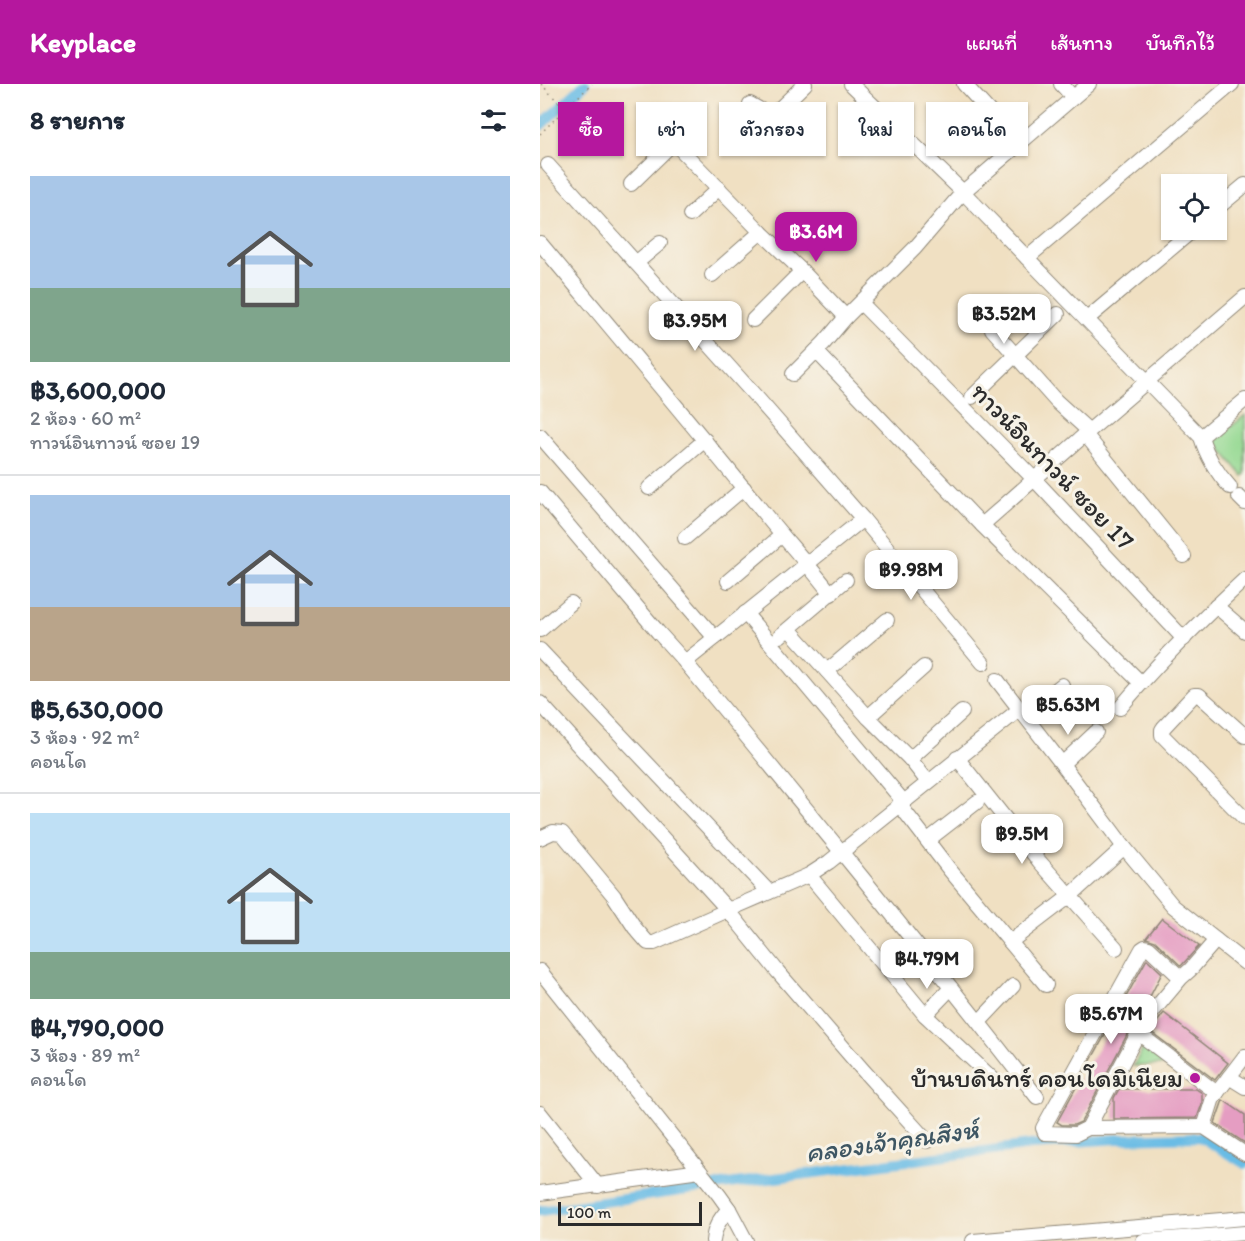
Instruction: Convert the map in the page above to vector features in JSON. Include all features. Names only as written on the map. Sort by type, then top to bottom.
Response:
[{"type":"street","points":[[786,102],[805,84]]},
{"type":"street","points":[[851,84],[963,192],[1201,437],[1206,454],[1218,475],[1238,495]]},
{"type":"street","points":[[964,84],[980,102]]},
{"type":"street","points":[[1061,84],[1073,97]]},
{"type":"street","points":[[1028,136],[1089,84]]},
{"type":"street","points":[[1027,258],[1232,84]]},
{"type":"street","points":[[631,184],[660,156]]},
{"type":"street","points":[[687,156],[846,318]]},
{"type":"street","points":[[793,374],[915,248],[963,192],[1005,156]]},
{"type":"street","points":[[548,165],[863,519],[983,663]]},
{"type":"street","points":[[1227,200],[1245,185]]},
{"type":"street","points":[[690,215],[718,188]]},
{"type":"street","points":[[712,275],[761,232]]},
{"type":"street","points":[[1087,319],[1181,240]]},
{"type":"street","points":[[540,243],[831,594]]},
{"type":"street","points":[[636,263],[660,243]]},
{"type":"street","points":[[753,320],[802,271]]},
{"type":"street","points":[[982,525],[1245,297]]},
{"type":"street","name":"ทาวน์อินทาวน์ ซอย 17","points":[[861,303],[1034,479],[1184,639]]},
{"type":"street","points":[[972,398],[1058,314]]},
{"type":"street","points":[[992,329],[1087,433],[1184,556]]},
{"type":"street","points":[[816,351],[982,525],[1141,683]]},
{"type":"street","points":[[1201,437],[1245,400]]},
{"type":"street","points":[[540,436],[715,638]]},
{"type":"street","points":[[650,488],[705,440]]},
{"type":"street","points":[[685,538],[744,488]]},
{"type":"street","points":[[540,492],[685,662],[841,852],[979,1022],[1037,1098]]},
{"type":"street","points":[[685,662],[863,519]]},
{"type":"street","points":[[728,581],[782,535]]},
{"type":"street","points":[[1120,708],[1141,683],[1245,579]]},
{"type":"street","points":[[846,580],[785,632],[826,671],[910,759],[928,782]]},
{"type":"street","points":[[540,630],[571,603]]},
{"type":"street","points":[[1216,606],[1245,631]]},
{"type":"street","points":[[745,613],[901,802],[949,869],[1046,985]]},
{"type":"street","points":[[826,671],[887,620]]},
{"type":"street","points":[[540,650],[769,892]]},
{"type":"street","points":[[868,717],[924,667]]},
{"type":"street","points":[[997,680],[1124,847],[1173,906],[1245,963]]},
{"type":"street","points":[[540,838],[553,832],[562,833],[614,896],[634,928],[648,943],[654,943],[809,875],[841,852],[957,758],[1062,685]]},
{"type":"street","points":[[1245,736],[1199,695],[1194,695],[1162,730],[1162,735],[1245,819]]},
{"type":"street","points":[[540,703],[728,910],[785,981],[927,1141]]},
{"type":"street","points":[[910,759],[962,712]]},
{"type":"street","points":[[1062,764],[1096,732]]},
{"type":"street","points":[[957,758],[1039,861],[1116,948]]},
{"type":"street","points":[[928,840],[977,802]]},
{"type":"street","points":[[1010,942],[1070,896],[1124,847]]},
{"type":"street","points":[[809,875],[925,1015],[995,1081]]},
{"type":"street","points":[[1088,1128],[1144,1022],[1216,940]]},
{"type":"street","points":[[1181,978],[1149,948],[1142,950],[1043,1128],[1045,1133],[1076,1134],[1088,1128],[1204,1127],[1245,1154]]},
{"type":"street","points":[[540,971],[719,1195],[746,1241]]},
{"type":"street","points":[[979,1022],[1013,986]]},
{"type":"street","points":[[925,1015],[951,988]]},
{"type":"street","points":[[1138,1033],[1217,1093]]},
{"type":"street","points":[[1204,1127],[1213,1098],[1245,1056]]},
{"type":"street","points":[[1229,1077],[1245,1087]]},
{"type":"street","points":[[540,1113],[598,1186]]},
{"type":"street","points":[[540,1193],[704,1176]]},
{"type":"street","points":[[713,1241],[717,1224],[729,1209]]},
{"type":"street","points":[[973,1241],[1034,1238],[1245,1218]]},
{"type":"street","points":[[1143,1241],[1245,1233]]},
{"type":"path","points":[[541,84],[559,102]]},
{"type":"path","points":[[571,102],[592,84]]},
{"type":"path","points":[[540,134],[558,114]]},
{"type":"green space","points":[[1245,415],[1245,474],[1243,476],[1214,441]]},
{"type":"green space","points":[[1144,1047],[1165,1065],[1133,1066]]},
{"type":"building","points":[[1162,918],[1199,946],[1181,966],[1155,941],[1146,938]]},
{"type":"building","points":[[1147,959],[1162,973],[1081,1122],[1074,1125],[1062,1125],[1057,1122]]},
{"type":"building","points":[[1164,1013],[1228,1063],[1215,1080],[1150,1031]]},
{"type":"building","points":[[1119,1089],[1196,1089],[1202,1093],[1202,1104],[1197,1118],[1114,1119],[1114,1098]]},
{"type":"building","points":[[1223,1100],[1245,1115],[1245,1143],[1215,1123]]},
{"type":"waterway","points":[[540,126],[585,84]]},
{"type":"waterway","name":"คลองเจ้าคุณสิงห์","points":[[540,1211],[1031,1145],[1117,1139],[1200,1137],[1245,1164]]},
{"type":"place","name":"บ้านบดินทร์ คอนโดมิเนียม","points":[[1195,1078]]}]
